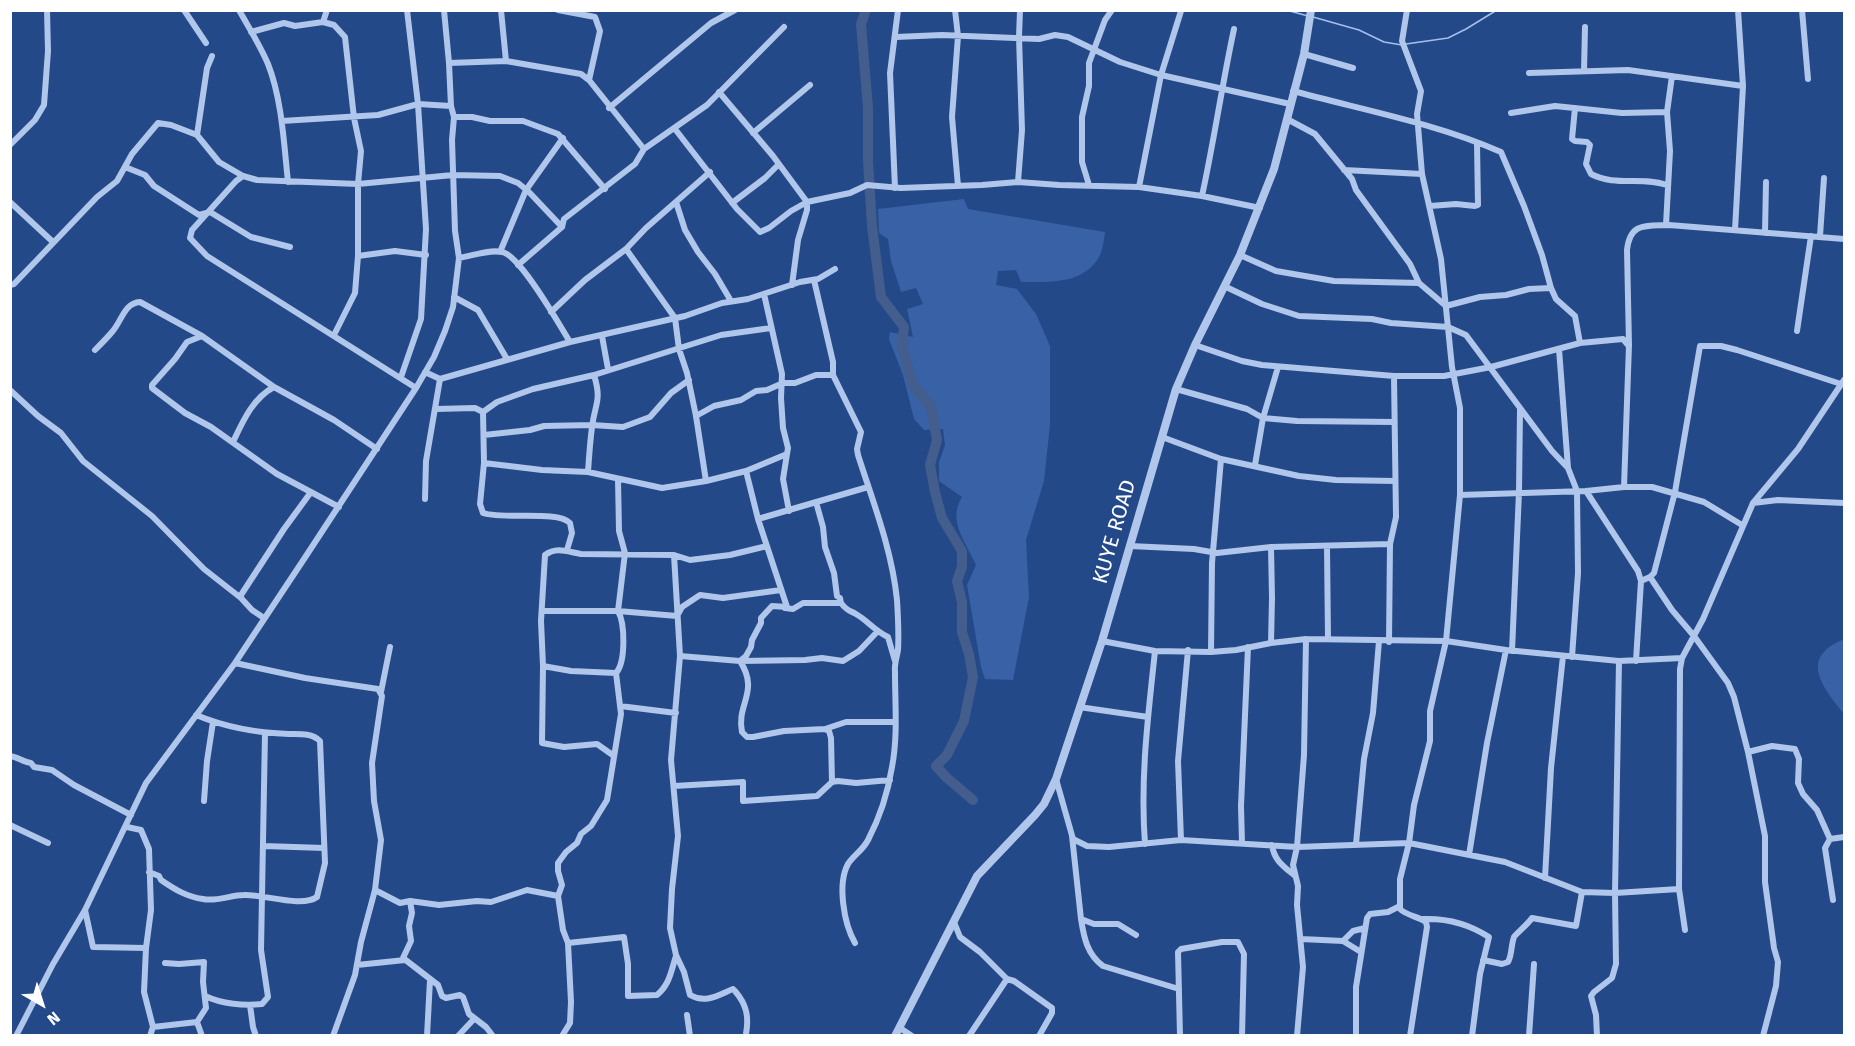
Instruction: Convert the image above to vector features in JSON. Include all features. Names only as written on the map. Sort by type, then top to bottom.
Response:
[{"type":"street","points":[[10,145],[35,120],[44,105],[48,51],[47,10]]},
{"type":"street","points":[[184,10],[206,43]]},
{"type":"street","points":[[239,10],[268,64],[282,121],[288,183]]},
{"type":"street","points":[[323,22],[327,10]]},
{"type":"street","points":[[401,377],[420,319],[426,255],[418,104],[406,10]]},
{"type":"street","points":[[16,1035],[53,964],[86,910],[146,783],[235,663],[339,507],[416,388],[445,331],[454,297],[459,258],[455,231],[453,175],[454,117],[451,106],[444,10]]},
{"type":"street","points":[[501,10],[506,61]]},
{"type":"street","points":[[558,10],[595,17],[600,31],[589,80]]},
{"type":"street","points":[[609,108],[711,22],[735,10]]},
{"type":"street","points":[[895,188],[890,73],[898,10]]},
{"type":"street","points":[[956,10],[958,36],[952,117],[958,186]]},
{"type":"street","points":[[1018,182],[1023,121],[1020,10]]},
{"type":"street","points":[[1089,185],[1082,162],[1082,126],[1088,94],[1089,63],[1105,20],[1112,10]]},
{"type":"street","name":"KUYE ROAD","points":[[897,1032],[977,876],[1039,809],[1056,779],[1102,641],[1176,389],[1195,345],[1240,255],[1274,169],[1304,54],[1311,10]]},
{"type":"street","points":[[1407,10],[1402,41],[1420,86],[1418,124],[1422,174],[1441,259],[1460,408],[1460,495],[1446,641],[1430,711],[1430,741],[1414,805],[1409,843],[1400,879],[1400,906],[1404,913],[1422,919],[1440,918],[1477,929],[1489,937],[1479,974],[1472,1035]]},
{"type":"street","points":[[1735,230],[1743,86],[1738,10]]},
{"type":"street","points":[[1802,10],[1808,79]]},
{"type":"street","points":[[1139,188],[1161,75],[1181,12]]},
{"type":"street","points":[[251,32],[284,23],[295,26],[323,22],[334,24],[345,38],[354,118],[361,151],[358,184],[358,256],[354,293],[334,335]]},
{"type":"street","points":[[518,265],[562,227],[564,219],[635,164],[644,149],[707,105],[784,27]]},
{"type":"street","points":[[1584,71],[1585,27]]},
{"type":"street","points":[[1202,196],[1216,135],[1221,88],[1234,29]]},
{"type":"street","points":[[896,37],[958,36],[1039,39],[1055,35],[1068,37],[1120,62],[1161,75],[1290,104]]},
{"type":"street","points":[[1304,54],[1353,68]]},
{"type":"street","points":[[197,135],[207,68],[212,56]]},
{"type":"street","points":[[449,63],[506,61],[581,74],[589,80],[609,108],[644,149]]},
{"type":"street","points":[[1529,74],[1628,70],[1743,86]]},
{"type":"street","points":[[1666,225],[1670,151],[1667,112],[1672,76]]},
{"type":"street","points":[[753,133],[810,85]]},
{"type":"street","points":[[1293,91],[1355,108],[1405,118],[1501,152],[1535,235],[1551,288],[1556,299],[1575,316],[1580,343]]},
{"type":"street","points":[[718,92],[807,202],[807,210],[798,240],[792,285]]},
{"type":"street","points":[[282,121],[387,114],[418,104],[451,106]]},
{"type":"street","points":[[1511,113],[1547,106],[1622,113],[1667,112]]},
{"type":"street","points":[[1575,108],[1572,139],[1587,142],[1590,145],[1586,164],[1591,174],[1611,181],[1652,180],[1667,185]]},
{"type":"street","points":[[454,117],[472,117],[490,121],[524,121],[540,125],[563,138],[605,189]]},
{"type":"street","points":[[1287,119],[1315,134],[1352,179],[1356,190],[1410,264],[1419,283],[1446,306]]},
{"type":"street","points":[[10,285],[14,284],[97,197],[117,181],[132,154],[158,123],[171,125],[197,135],[219,162],[243,177],[257,180],[358,184],[453,175],[500,176],[518,183],[562,227]]},
{"type":"street","points":[[675,129],[732,203],[760,232],[807,202],[850,193],[867,185],[895,188],[1018,182],[1089,185],[1139,188],[1202,196],[1260,208]]},
{"type":"street","points":[[500,252],[526,190],[563,138]]},
{"type":"street","points":[[1430,206],[1478,205],[1477,143]]},
{"type":"street","points":[[732,203],[765,178],[778,164]]},
{"type":"street","points":[[125,167],[145,175],[154,186],[199,215],[210,212],[251,237],[290,247]]},
{"type":"street","points":[[1344,170],[1422,174]]},
{"type":"street","points":[[551,312],[585,280],[626,249],[646,228],[710,172]]},
{"type":"street","points":[[243,177],[236,181],[190,233],[190,238],[203,253],[273,300],[334,335],[416,388]]},
{"type":"street","points":[[1820,236],[1824,178]]},
{"type":"street","points":[[1765,233],[1766,182]]},
{"type":"street","points":[[10,202],[53,242]]},
{"type":"street","points":[[676,202],[685,230],[731,301]]},
{"type":"street","points":[[1624,487],[1629,345],[1628,238],[1632,231],[1641,226],[1666,225],[1845,239]]},
{"type":"street","points":[[1797,331],[1810,236]]},
{"type":"street","points":[[626,249],[675,318],[679,349],[689,380],[696,416],[706,481]]},
{"type":"street","points":[[358,256],[395,251],[426,255]]},
{"type":"street","points":[[459,258],[500,252],[508,254],[518,265],[570,342]]},
{"type":"street","points":[[1240,255],[1276,272],[1334,281],[1419,283]]},
{"type":"street","points":[[425,372],[440,379],[570,342],[675,318],[706,307],[764,294],[823,277],[835,269]]},
{"type":"street","points":[[814,280],[833,362],[833,375],[861,432],[856,449],[892,566],[898,626],[895,663],[895,753],[890,780],[869,839],[850,862],[843,877],[843,903],[849,931],[855,943]]},
{"type":"street","points":[[1224,286],[1262,304],[1299,316],[1372,319],[1448,327],[1466,335],[1552,451],[1568,468]]},
{"type":"street","points":[[1446,306],[1480,297],[1551,288]]},
{"type":"street","points":[[764,294],[783,383],[780,398],[788,448],[783,479],[789,511]]},
{"type":"street","points":[[454,297],[478,310],[507,359]]},
{"type":"street","points":[[95,350],[114,330],[126,308],[135,302],[140,302],[202,336],[274,387],[334,420],[377,449]]},
{"type":"street","points":[[483,412],[509,396],[594,375],[721,336],[771,328]]},
{"type":"street","points":[[202,336],[187,342],[152,385],[152,388],[185,414],[211,427],[277,474],[339,507]]},
{"type":"street","points":[[602,336],[608,369]]},
{"type":"street","points":[[1195,345],[1242,361],[1278,367],[1394,376],[1455,374],[1491,367],[1580,343],[1623,339],[1629,345]]},
{"type":"street","points":[[1641,580],[1654,573],[1675,492],[1700,346],[1721,346],[1737,350],[1843,382],[1798,449],[1753,503],[1711,600],[1682,658],[1680,669],[1679,889],[1686,930]]},
{"type":"street","points":[[1559,349],[1568,468],[1577,491],[1578,573],[1572,657]]},
{"type":"street","points":[[1255,465],[1263,418],[1278,367]]},
{"type":"street","points":[[588,472],[592,425],[598,407],[598,390],[594,375]]},
{"type":"street","points":[[696,416],[714,406],[736,402],[756,391],[767,390],[783,383],[795,383],[816,375],[833,375]]},
{"type":"street","points":[[1389,642],[1390,544],[1396,517],[1394,376]]},
{"type":"street","points":[[425,500],[426,461],[440,379]]},
{"type":"street","points":[[484,435],[530,430],[544,426],[623,427],[650,417],[671,393],[689,380]]},
{"type":"street","points":[[233,442],[246,416],[261,395],[274,387]]},
{"type":"street","points":[[1176,389],[1247,409],[1263,418],[1297,421],[1394,422]]},
{"type":"street","points":[[10,390],[38,416],[61,433],[83,461],[152,516],[204,569],[264,618]]},
{"type":"street","points":[[436,409],[475,408],[483,412]]},
{"type":"street","points":[[1469,855],[1487,743],[1509,650],[1519,492],[1520,408]]},
{"type":"street","points":[[483,412],[484,463],[480,504],[483,513],[510,517],[565,519],[570,523],[572,529],[567,550]]},
{"type":"street","points":[[1162,437],[1221,459],[1299,476],[1336,480],[1395,481]]},
{"type":"street","points":[[484,463],[542,470],[588,472],[662,488],[706,481],[746,471],[787,454]]},
{"type":"street","points":[[1211,652],[1213,553],[1221,459]]},
{"type":"street","points":[[746,471],[766,546],[787,607],[772,606]]},
{"type":"street","points":[[562,1035],[570,1023],[568,943],[563,930],[558,896],[562,885],[558,863],[577,843],[581,834],[591,826],[607,800],[620,721],[616,673],[622,662],[623,625],[618,611],[626,554],[619,531],[618,479]]},
{"type":"street","points":[[758,519],[868,487]]},
{"type":"street","points":[[1460,495],[1653,487],[1704,502],[1742,525]]},
{"type":"street","points":[[1586,491],[1638,570],[1641,580],[1636,661]]},
{"type":"street","points":[[241,598],[284,529],[311,492]]},
{"type":"street","points":[[1753,503],[1778,500],[1845,503]]},
{"type":"street","points":[[816,502],[823,527],[825,547],[834,573],[837,596],[847,611],[857,615],[877,632],[888,637],[895,663]]},
{"type":"street","points":[[1130,546],[1194,549],[1213,553],[1271,547],[1390,544]]},
{"type":"street","points":[[614,756],[597,744],[564,747],[542,743],[542,611],[544,557],[547,552],[567,550],[581,554],[674,555],[690,560],[730,555],[766,546]]},
{"type":"street","points":[[1327,546],[1328,639]]},
{"type":"street","points":[[1271,547],[1271,643]]},
{"type":"street","points":[[674,555],[680,656],[671,760],[678,836],[672,889],[671,938],[684,972],[688,991],[693,998],[716,998],[733,989],[738,994],[748,1017],[746,1034]]},
{"type":"street","points":[[1650,577],[1672,610],[1728,683],[1734,697],[1748,752],[1766,836],[1765,882],[1778,962],[1776,986],[1763,1035]]},
{"type":"street","points":[[677,616],[682,607],[700,595],[723,598],[781,590]]},
{"type":"street","points":[[772,606],[794,609],[803,603],[841,603]]},
{"type":"street","points":[[740,661],[751,647],[761,618],[772,606]]},
{"type":"street","points":[[542,611],[618,611],[677,616]]},
{"type":"street","points":[[680,656],[740,661],[822,658],[843,661],[859,651],[877,632]]},
{"type":"street","points":[[1102,641],[1155,651],[1211,652],[1306,639],[1389,642],[1446,641],[1619,661],[1682,658]]},
{"type":"street","points":[[1297,1035],[1303,967],[1294,857],[1297,847],[1304,755],[1306,639]]},
{"type":"street","points":[[1356,844],[1364,759],[1373,713],[1379,641]]},
{"type":"street","points":[[333,1035],[354,980],[361,942],[375,890],[381,840],[374,801],[372,763],[383,701],[381,692],[390,647]]},
{"type":"street","points":[[1242,843],[1241,806],[1248,647]]},
{"type":"street","points":[[1181,840],[1178,761],[1188,650]]},
{"type":"street","points":[[1145,844],[1143,776],[1155,651]]},
{"type":"street","points":[[1545,878],[1552,745],[1563,656]]},
{"type":"street","points":[[740,661],[748,678],[748,692],[741,722],[744,735],[753,737],[784,731],[825,729],[846,722],[895,722]]},
{"type":"street","points":[[1597,1035],[1596,1015],[1591,996],[1612,978],[1616,964],[1619,661]]},
{"type":"street","points":[[235,663],[305,678],[378,689],[381,692]]},
{"type":"street","points":[[543,666],[571,671],[616,673]]},
{"type":"street","points":[[620,706],[676,713]]},
{"type":"street","points":[[1079,707],[1148,717]]},
{"type":"street","points":[[149,872],[159,876],[161,880],[175,889],[206,900],[245,895],[311,901],[317,897],[324,870],[321,741],[309,735],[265,733],[213,722],[196,715]]},
{"type":"street","points":[[204,801],[213,722]]},
{"type":"street","points":[[825,729],[831,734],[832,782]]},
{"type":"street","points":[[205,996],[215,1001],[250,1005],[262,1004],[268,997],[261,950],[265,733]]},
{"type":"street","points":[[1748,752],[1772,746],[1795,749],[1798,759],[1797,783],[1817,810],[1830,839]]},
{"type":"street","points":[[10,756],[31,763],[34,767],[52,770],[74,785],[132,815]]},
{"type":"street","points":[[1056,779],[1073,838],[1087,846],[1109,847],[1181,840],[1297,847],[1409,843],[1505,862],[1582,892],[1615,893],[1679,889]]},
{"type":"street","points":[[674,786],[743,782],[743,801],[817,796],[832,782],[838,781],[856,783],[890,780]]},
{"type":"street","points":[[10,825],[48,843]]},
{"type":"street","points":[[127,826],[141,830],[149,849],[151,910],[144,992],[153,1027],[150,1035]]},
{"type":"street","points":[[1071,827],[1084,939],[1096,961],[1103,966],[1179,989]]},
{"type":"street","points":[[1830,839],[1845,837]]},
{"type":"street","points":[[1830,839],[1825,848],[1833,900]]},
{"type":"street","points":[[1272,845],[1273,855],[1278,862],[1295,875]]},
{"type":"street","points":[[264,846],[324,848]]},
{"type":"street","points":[[375,890],[400,903],[410,901],[439,905],[477,901],[491,903],[527,890],[558,896]]},
{"type":"street","points":[[1483,960],[1502,964],[1508,962],[1514,937],[1527,926],[1532,918],[1576,926],[1582,892]]},
{"type":"street","points":[[410,901],[411,941],[403,955],[405,960],[438,985],[442,996],[446,998],[460,995],[463,997],[470,1014],[493,1035]]},
{"type":"street","points":[[1356,1035],[1356,987],[1365,928],[1370,914],[1388,912],[1400,906]]},
{"type":"street","points":[[86,910],[93,947],[146,948]]},
{"type":"street","points":[[1081,919],[1094,924],[1118,924],[1136,935]]},
{"type":"street","points":[[1410,1035],[1427,927],[1426,922],[1422,919]]},
{"type":"street","points":[[954,922],[960,937],[980,952],[1007,979],[1014,981],[1052,1008],[1052,1013],[1038,1035]]},
{"type":"street","points":[[1343,941],[1353,932],[1365,928]]},
{"type":"street","points":[[568,943],[624,937],[628,964],[628,996],[659,993],[670,980],[676,955]]},
{"type":"street","points":[[1301,939],[1343,941],[1361,952]]},
{"type":"street","points":[[1180,1035],[1178,952],[1181,949],[1222,942],[1238,942],[1244,954],[1242,1035]]},
{"type":"street","points":[[357,965],[405,960]]},
{"type":"street","points":[[165,963],[204,962],[206,1008]]},
{"type":"street","points":[[1529,1035],[1534,964]]},
{"type":"street","points":[[969,1035],[1007,979]]},
{"type":"street","points":[[427,1035],[430,980]]},
{"type":"street","points":[[197,1022],[206,1008],[215,1001]]},
{"type":"street","points":[[250,1005],[256,1035]]},
{"type":"street","points":[[687,1015],[690,1035]]},
{"type":"street","points":[[458,1035],[474,1019]]},
{"type":"street","points":[[153,1027],[197,1022]]},
{"type":"street","points":[[197,1022],[202,1035]]},
{"type":"street","points":[[897,1032],[912,1035]]},
{"type":"shaded area","points":[[964,199],[968,209],[1105,232],[1100,255],[1093,265],[1076,277],[1054,281],[1021,282],[1016,270],[998,271],[996,285],[1017,289],[1036,314],[1050,346],[1050,425],[1044,481],[1026,540],[1029,597],[1013,680],[985,679],[967,585],[976,565],[957,523],[956,515],[962,497],[939,481],[939,462],[945,445],[943,429],[924,430],[914,419],[903,375],[889,339],[890,332],[913,337],[907,309],[923,304],[916,288],[901,292],[891,261],[888,239],[879,233],[878,209]]},
{"type":"shaded area","points":[[1844,640],[1844,714],[1823,684],[1818,665],[1821,656]]},
{"type":"waterway","points":[[866,10],[861,24],[868,108],[868,161],[872,226],[881,297],[904,327],[902,346],[913,385],[931,407],[937,440],[930,465],[935,492],[942,518],[962,551],[962,567],[957,581],[962,602],[962,632],[973,677],[964,721],[947,755],[936,766],[973,800]]},
{"type":"waterway","points":[[1286,10],[1308,16]]},
{"type":"waterway","points":[[1406,44],[1448,38],[1497,10]]},
{"type":"waterway","points":[[1313,17],[1359,30],[1384,42],[1402,45]]}]
